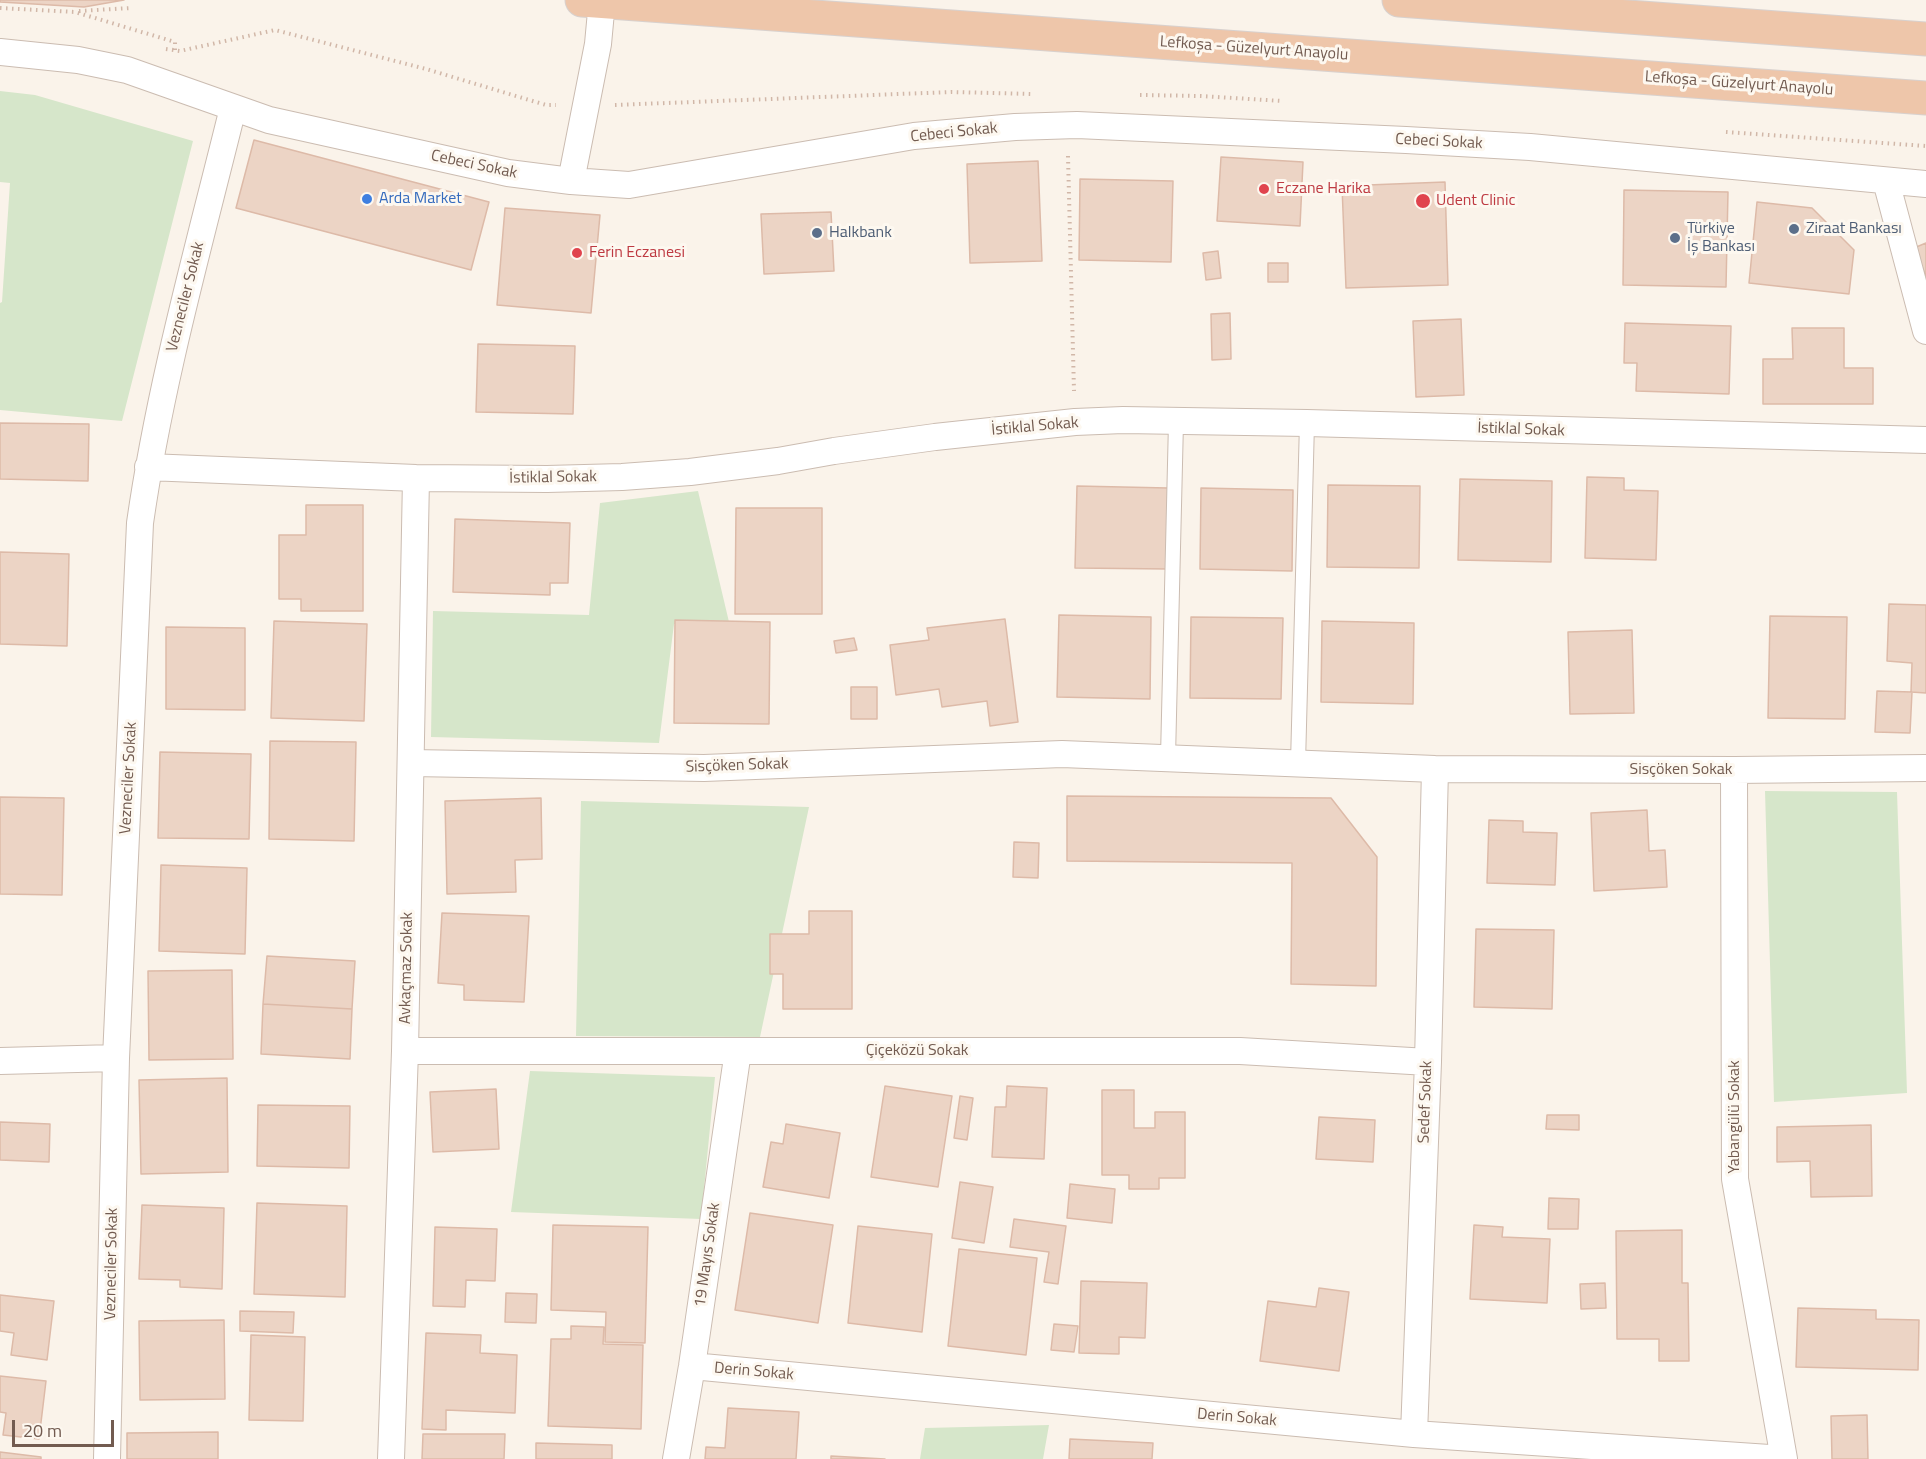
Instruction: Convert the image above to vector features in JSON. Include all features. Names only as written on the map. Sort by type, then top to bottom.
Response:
[{"type":"highway","points":[[1399,0],[1926,39]]},
{"type":"highway","name":"Lefkoşa - Güzelyurt Anayolu","points":[[592,1],[1926,98]]},
{"type":"street","points":[[571,181],[598,44],[592,1]]},
{"type":"street","name":"Cebeci Sokak","points":[[0,52],[29,53],[127,70],[268,120],[508,173],[571,181],[629,184],[914,136],[1067,125],[1530,147],[1926,184]]},
{"type":"street","name":"Vezneciler Sokak","points":[[107,1459],[116,1058],[140,523],[148,467],[167,372],[233,108]]},
{"type":"street","points":[[1886,181],[1926,331]]},
{"type":"street","name":"İstiklal Sokak","points":[[148,467],[416,478],[547,479],[690,472],[778,462],[924,438],[1075,422],[1307,423],[1926,440]]},
{"type":"street","name":"Avkaçmaz Sokak","points":[[391,1459],[405,1051],[416,478]]},
{"type":"street","name":"Sisçöken Sokak","points":[[411,763],[704,768],[1062,754],[1435,769],[1926,768]]},
{"type":"street","name":"Sedef Sokak","points":[[1414,1434],[1428,1062],[1435,769]]},
{"type":"street","name":"Yabangülü Sokak","points":[[1734,770],[1736,1179],[1784,1459]]},
{"type":"street","name":"Çiçeközü Sokak","points":[[405,1051],[1240,1051],[1428,1062]]},
{"type":"street","name":"19 Mayıs Sokak","points":[[676,1459],[692,1366],[738,1051]]},
{"type":"street","points":[[0,1062],[116,1058]]},
{"type":"street","name":"Derin Sokak","points":[[692,1366],[1414,1434],[1784,1459]]},
{"type":"lane","points":[[1167,758],[1176,422]]},
{"type":"lane","points":[[1298,763],[1307,423]]},
{"type":"path","points":[[0,8],[75,12],[131,8]]},
{"type":"path","points":[[75,12],[175,42],[174,87]]},
{"type":"path","points":[[164,49],[180,51],[275,30],[426,69],[546,105],[585,106]]},
{"type":"path","points":[[1067,125],[1075,422]]},
{"type":"green space","points":[[0,91],[35,95],[193,141],[122,421],[0,410],[0,303],[2,302],[10,183],[0,182]]},
{"type":"green space","points":[[698,491],[729,622],[674,624],[659,743],[431,737],[433,611],[589,615],[600,503]]},
{"type":"green space","points":[[1765,791],[1897,792],[1907,1093],[1774,1102]]},
{"type":"green space","points":[[581,801],[809,807],[760,1037],[576,1036]]},
{"type":"green space","points":[[530,1071],[715,1077],[701,1219],[511,1212]]},
{"type":"green space","points":[[1049,1425],[1043,1459],[920,1459],[925,1428]]},
{"type":"building","points":[[0,0],[124,0],[84,7],[0,2]]},
{"type":"building","points":[[254,140],[489,202],[471,270],[236,208]]},
{"type":"building","points":[[1221,157],[1303,162],[1300,226],[1217,221]]},
{"type":"building","points":[[1038,161],[1042,261],[970,263],[967,164]]},
{"type":"building","points":[[1080,179],[1173,181],[1171,262],[1079,260]]},
{"type":"building","points":[[1445,182],[1448,285],[1346,288],[1342,186]]},
{"type":"building","name":"Türkiye İş Bankası","points":[[1624,190],[1728,192],[1726,287],[1623,285]]},
{"type":"building","name":"Ziraat Bankası","points":[[1757,202],[1812,208],[1854,250],[1849,294],[1749,283]]},
{"type":"building","points":[[505,208],[600,215],[591,313],[497,305]]},
{"type":"building","points":[[831,212],[834,271],[764,274],[761,214]]},
{"type":"building","points":[[1926,243],[1926,276],[1914,248]]},
{"type":"building","points":[[1218,251],[1221,278],[1206,280],[1203,253]]},
{"type":"building","points":[[1268,263],[1288,263],[1288,282],[1268,282]]},
{"type":"building","points":[[1230,313],[1231,359],[1212,360],[1211,314]]},
{"type":"building","points":[[1461,319],[1464,395],[1416,397],[1413,321]]},
{"type":"building","points":[[1625,323],[1731,326],[1729,394],[1636,391],[1637,363],[1624,363]]},
{"type":"building","points":[[1792,328],[1844,328],[1844,368],[1873,368],[1873,404],[1763,404],[1763,359],[1793,359]]},
{"type":"building","points":[[478,344],[575,346],[573,414],[476,412]]},
{"type":"building","points":[[0,423],[89,424],[88,481],[0,479]]},
{"type":"building","points":[[1587,477],[1624,478],[1624,490],[1658,491],[1656,560],[1585,558]]},
{"type":"building","points":[[1460,479],[1552,481],[1551,562],[1458,560]]},
{"type":"building","points":[[1328,485],[1420,486],[1419,568],[1327,567]]},
{"type":"building","points":[[1077,486],[1168,488],[1168,569],[1075,568]]},
{"type":"building","points":[[1201,488],[1293,490],[1292,571],[1200,569]]},
{"type":"building","points":[[306,505],[363,505],[363,611],[301,611],[301,599],[279,599],[279,535],[306,535]]},
{"type":"building","points":[[736,508],[822,508],[822,614],[735,614]]},
{"type":"building","points":[[455,519],[570,523],[568,583],[550,583],[550,595],[453,592]]},
{"type":"building","points":[[0,552],[69,554],[67,646],[0,644]]},
{"type":"building","points":[[1889,604],[1926,605],[1926,693],[1911,692],[1912,663],[1887,661]]},
{"type":"building","points":[[1059,615],[1151,617],[1150,699],[1057,697]]},
{"type":"building","points":[[1770,616],[1847,617],[1845,719],[1768,718]]},
{"type":"building","points":[[1191,617],[1283,618],[1281,699],[1190,698]]},
{"type":"building","points":[[1005,619],[1018,722],[990,726],[987,701],[942,707],[939,689],[896,695],[890,645],[929,640],[927,628]]},
{"type":"building","points":[[675,620],[770,622],[769,724],[674,723]]},
{"type":"building","points":[[274,621],[367,624],[364,721],[271,718]]},
{"type":"building","points":[[1322,621],[1414,623],[1413,704],[1321,702]]},
{"type":"building","points":[[166,627],[245,628],[245,710],[166,709]]},
{"type":"building","points":[[1632,630],[1634,713],[1570,714],[1568,632]]},
{"type":"building","points":[[854,638],[857,650],[836,653],[834,641]]},
{"type":"building","points":[[851,687],[877,687],[877,719],[851,719]]},
{"type":"building","points":[[1877,691],[1912,692],[1910,733],[1875,732]]},
{"type":"building","points":[[270,741],[356,742],[354,841],[269,839]]},
{"type":"building","points":[[160,752],[251,754],[249,839],[158,838]]},
{"type":"building","points":[[1067,796],[1331,798],[1377,857],[1376,986],[1291,984],[1292,863],[1067,861]]},
{"type":"building","points":[[0,797],[64,798],[62,895],[0,894]]},
{"type":"building","points":[[541,798],[542,859],[515,860],[516,892],[447,894],[445,801]]},
{"type":"building","points":[[1647,810],[1649,851],[1665,850],[1667,887],[1594,891],[1591,813]]},
{"type":"building","points":[[1489,820],[1523,821],[1523,832],[1557,833],[1555,885],[1487,883]]},
{"type":"building","points":[[1014,842],[1039,843],[1038,878],[1013,877]]},
{"type":"building","points":[[161,865],[247,868],[245,954],[159,951]]},
{"type":"building","points":[[809,911],[852,911],[852,1009],[783,1009],[783,974],[770,974],[770,934],[809,934]]},
{"type":"building","points":[[442,913],[529,916],[524,1002],[464,1000],[464,985],[438,983]]},
{"type":"building","points":[[1476,929],[1554,930],[1552,1009],[1474,1007]]},
{"type":"building","points":[[267,956],[355,961],[352,1009],[263,1004]]},
{"type":"building","points":[[232,970],[233,1059],[149,1060],[148,971]]},
{"type":"building","points":[[263,1004],[352,1009],[350,1059],[261,1054]]},
{"type":"building","points":[[227,1078],[228,1172],[141,1174],[139,1080]]},
{"type":"building","points":[[885,1086],[952,1096],[938,1187],[871,1177]]},
{"type":"building","points":[[1007,1086],[1047,1088],[1044,1159],[992,1157],[995,1107],[1006,1107]]},
{"type":"building","points":[[496,1089],[499,1149],[433,1152],[430,1092]]},
{"type":"building","points":[[1102,1090],[1134,1090],[1134,1128],[1155,1128],[1155,1112],[1185,1112],[1185,1178],[1159,1178],[1159,1189],[1129,1189],[1129,1175],[1102,1175]]},
{"type":"building","points":[[960,1096],[973,1098],[967,1140],[954,1138]]},
{"type":"building","points":[[258,1105],[350,1106],[349,1168],[257,1166]]},
{"type":"building","points":[[1547,1115],[1579,1115],[1579,1130],[1546,1129]]},
{"type":"building","points":[[1319,1117],[1375,1120],[1373,1162],[1316,1159]]},
{"type":"building","points":[[0,1122],[50,1124],[49,1162],[0,1160]]},
{"type":"building","points":[[786,1124],[840,1133],[829,1198],[763,1187],[771,1142],[783,1144]]},
{"type":"building","points":[[1871,1125],[1872,1196],[1811,1197],[1810,1161],[1777,1162],[1777,1127]]},
{"type":"building","points":[[960,1182],[993,1187],[984,1243],[952,1238]]},
{"type":"building","points":[[1070,1184],[1115,1189],[1112,1223],[1067,1218]]},
{"type":"building","points":[[1549,1198],[1579,1199],[1578,1229],[1548,1229]]},
{"type":"building","points":[[257,1203],[347,1206],[345,1297],[254,1294]]},
{"type":"building","points":[[142,1205],[224,1208],[222,1289],[180,1287],[180,1280],[139,1279]]},
{"type":"building","points":[[750,1213],[833,1225],[818,1323],[735,1310]]},
{"type":"building","points":[[1014,1219],[1066,1226],[1058,1284],[1044,1282],[1049,1252],[1010,1247]]},
{"type":"building","points":[[553,1225],[648,1227],[645,1343],[605,1342],[606,1312],[551,1310]]},
{"type":"building","points":[[1474,1225],[1503,1227],[1502,1237],[1550,1239],[1547,1303],[1470,1299]]},
{"type":"building","points":[[858,1226],[932,1234],[922,1332],[848,1323]]},
{"type":"building","points":[[435,1227],[497,1229],[495,1281],[466,1280],[465,1307],[433,1306]]},
{"type":"building","points":[[1682,1230],[1682,1283],[1688,1283],[1689,1361],[1659,1361],[1659,1339],[1617,1339],[1616,1231]]},
{"type":"building","points":[[959,1249],[1037,1258],[1026,1355],[948,1346]]},
{"type":"building","points":[[1081,1281],[1147,1283],[1145,1338],[1119,1337],[1119,1354],[1079,1353]]},
{"type":"building","points":[[1605,1283],[1606,1308],[1581,1309],[1580,1284]]},
{"type":"building","points":[[1319,1288],[1349,1292],[1339,1371],[1260,1361],[1268,1301],[1316,1307]]},
{"type":"building","points":[[506,1293],[537,1294],[536,1323],[505,1322]]},
{"type":"building","points":[[0,1295],[54,1301],[47,1360],[11,1355],[14,1333],[0,1331]]},
{"type":"building","points":[[1798,1308],[1876,1310],[1876,1319],[1919,1320],[1918,1370],[1796,1367]]},
{"type":"building","points":[[240,1311],[294,1312],[293,1333],[240,1331]]},
{"type":"building","points":[[224,1320],[225,1399],[140,1400],[139,1321]]},
{"type":"building","points":[[1054,1324],[1078,1326],[1074,1352],[1051,1350]]},
{"type":"building","points":[[571,1326],[604,1327],[603,1344],[643,1345],[641,1429],[548,1426],[551,1339],[571,1339]]},
{"type":"building","points":[[426,1333],[481,1335],[480,1353],[517,1355],[515,1413],[446,1410],[446,1430],[422,1429]]},
{"type":"building","points":[[251,1335],[305,1337],[303,1421],[249,1420]]},
{"type":"building","points":[[0,1376],[46,1381],[39,1439],[3,1435],[6,1413],[0,1412]]},
{"type":"building","points":[[728,1408],[799,1412],[796,1459],[705,1459],[706,1447],[725,1448]]},
{"type":"building","points":[[1867,1415],[1868,1459],[1832,1459],[1831,1416]]},
{"type":"building","points":[[218,1432],[218,1459],[127,1459],[127,1433]]},
{"type":"building","points":[[423,1434],[505,1434],[504,1459],[422,1459]]},
{"type":"building","points":[[1070,1439],[1153,1443],[1152,1459],[1069,1459]]},
{"type":"building","points":[[536,1443],[612,1445],[612,1459],[536,1459]]},
{"type":"building","points":[[0,1452],[41,1457],[41,1459],[0,1459]]},
{"type":"building","points":[[831,1456],[885,1459],[831,1459]]},
{"type":"place","name":"Eczane Harika","points":[[1264,189]]},
{"type":"place","name":"Arda Market","points":[[367,199]]},
{"type":"place","name":"Udent Clinic","points":[[1423,201]]},
{"type":"place","name":"Ziraat Bankası","points":[[1794,229]]},
{"type":"place","name":"Halkbank","points":[[817,233]]},
{"type":"place","name":"Türkiye İş Bankası","points":[[1675,238]]},
{"type":"place","name":"Ferin Eczanesi","points":[[577,253]]}]
